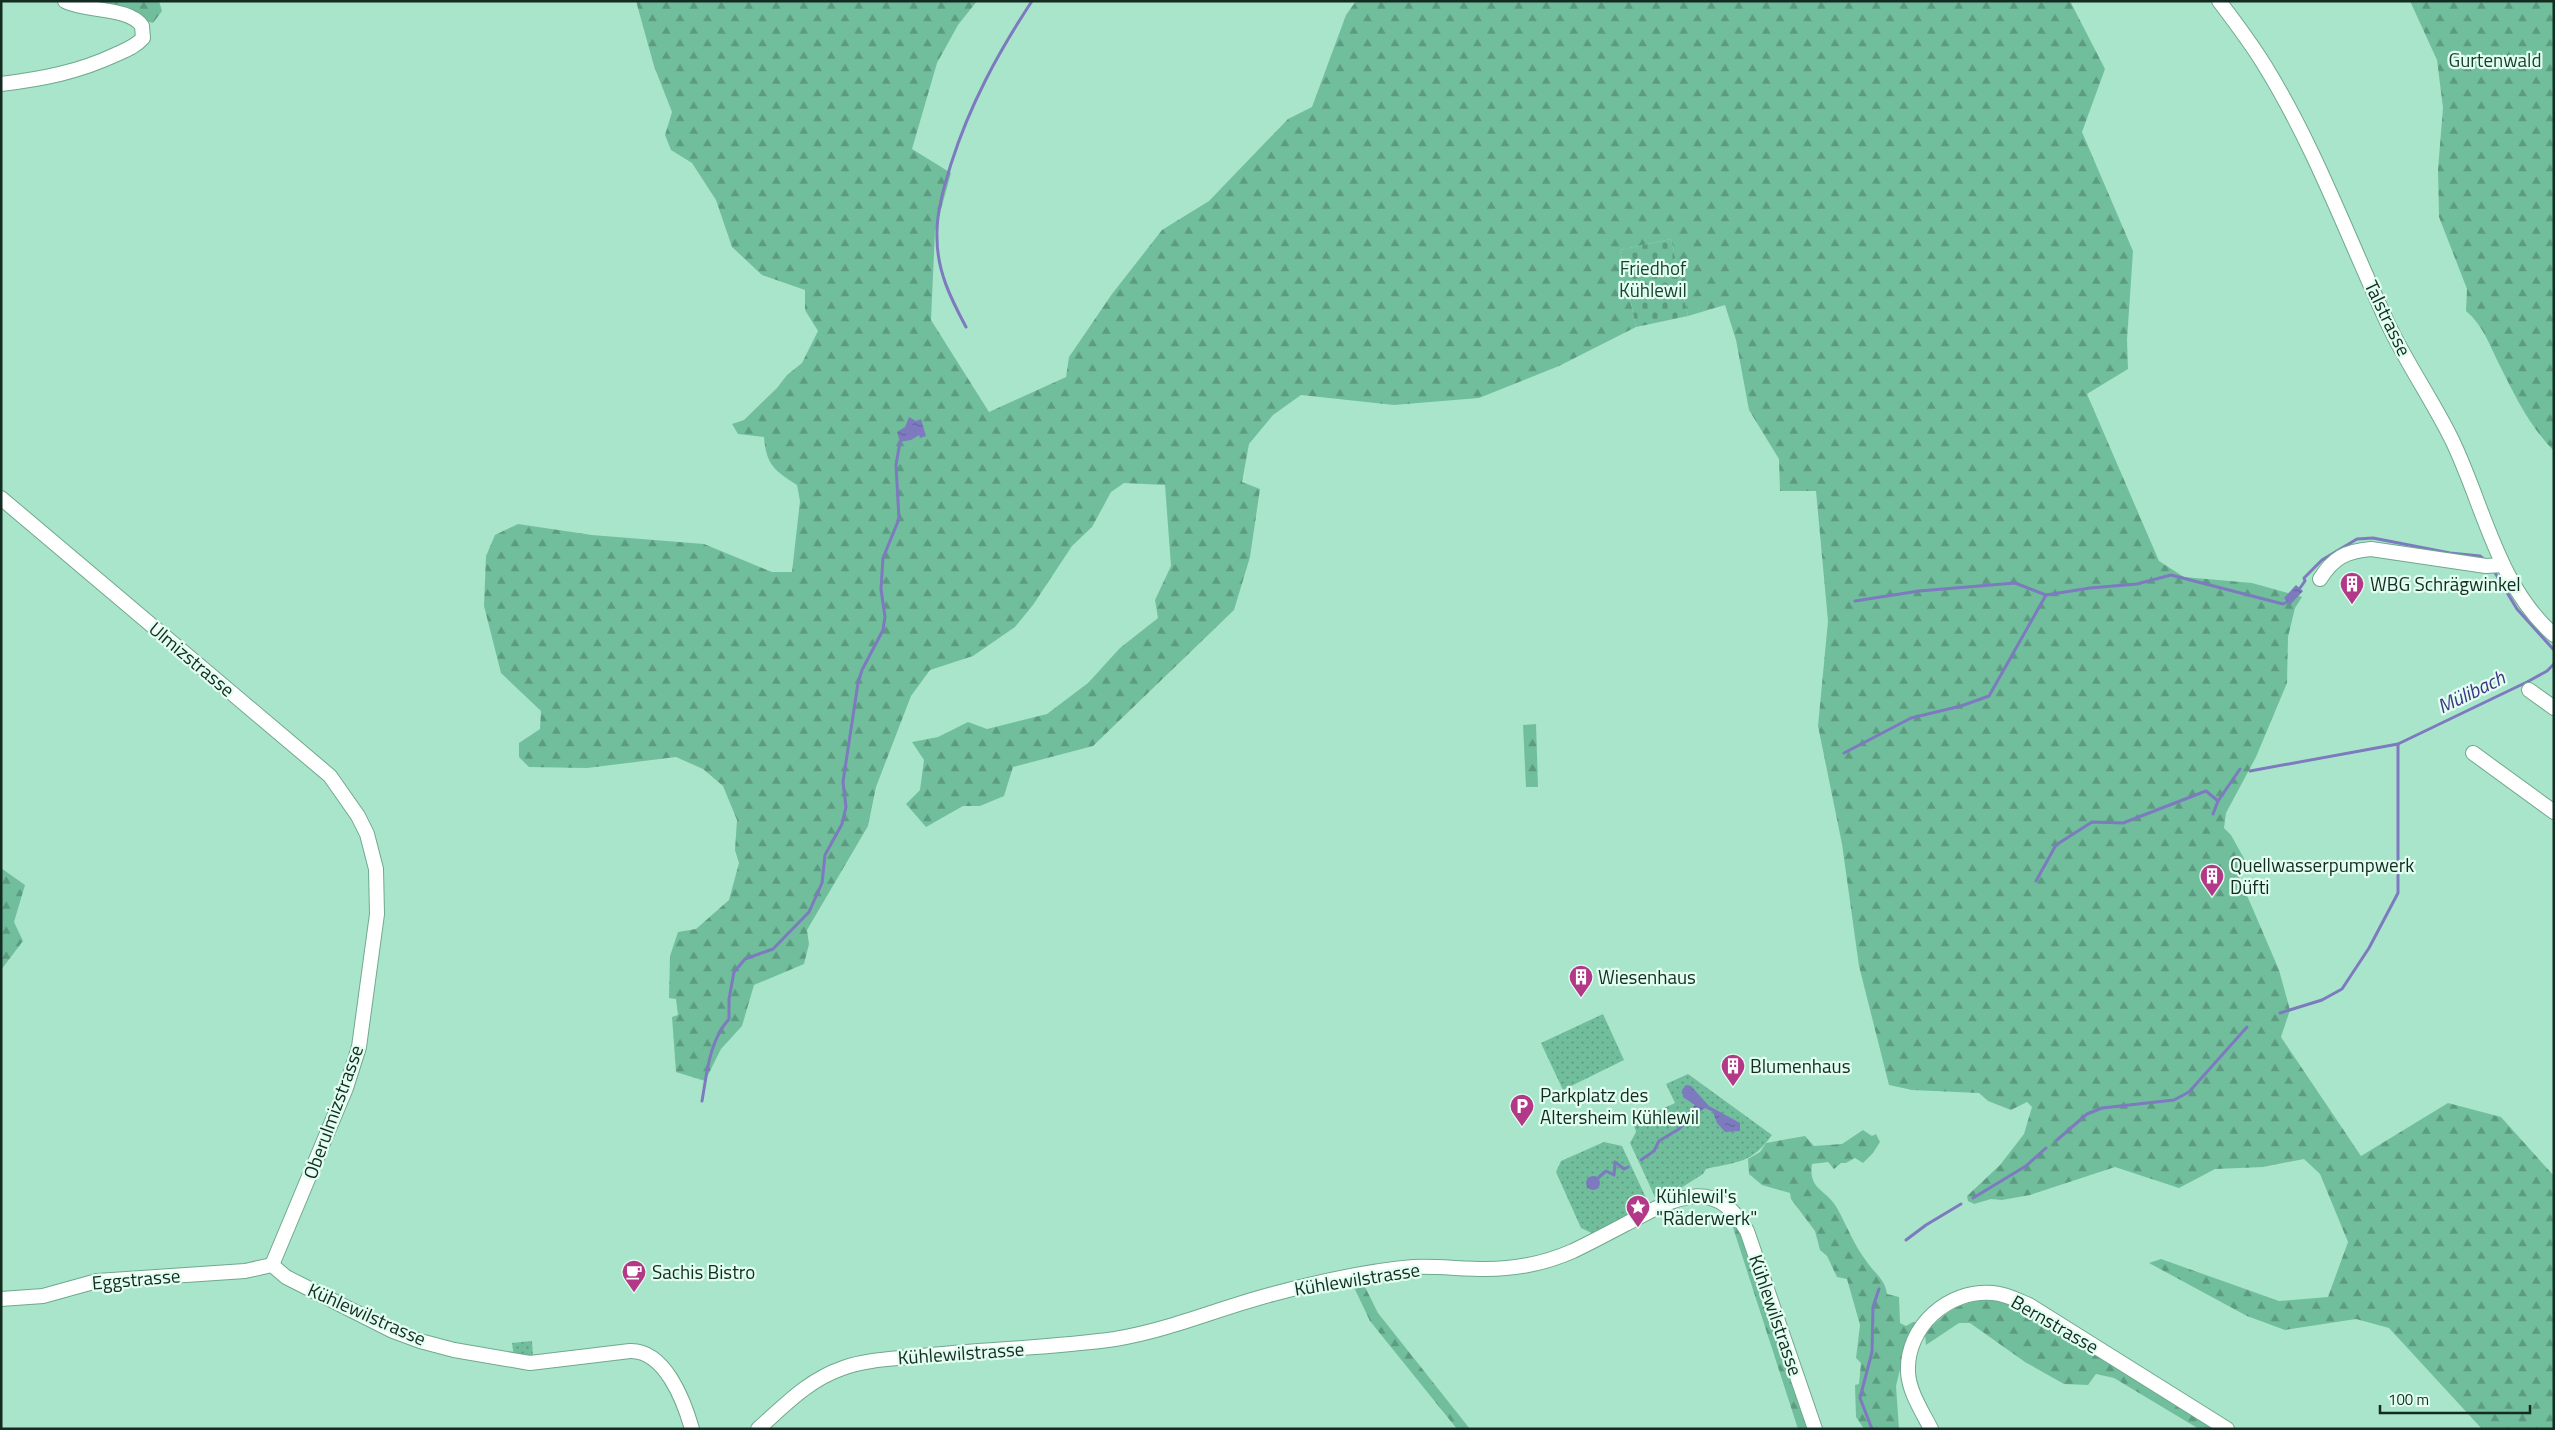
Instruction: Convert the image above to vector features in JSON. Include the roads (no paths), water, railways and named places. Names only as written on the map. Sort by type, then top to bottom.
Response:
[{"type":"street","points":[[1,84],[58,76],[86,68],[124,51],[143,38],[142,26],[132,16],[80,8],[65,1]]},
{"type":"street","name":"Talstrasse","points":[[2219,1],[2266,67],[2310,150],[2389,326],[2452,440],[2495,566],[2533,615],[2554,635]]},
{"type":"street","name":"Ulmizstrasse","points":[[1,498],[330,776],[358,816],[367,834]]},
{"type":"street","points":[[2320,579],[2336,558],[2356,550],[2371,549],[2495,566]]},
{"type":"street","points":[[2529,690],[2554,708]]},
{"type":"street","points":[[2473,753],[2554,812]]},
{"type":"street","name":"Oberulmizstrasse","points":[[272,1265],[343,1096],[359,1047],[378,895],[376,869],[367,834]]},
{"type":"street","name":"Kühlewilstrasse","points":[[758,1429],[808,1385],[831,1372],[854,1364],[951,1353],[1082,1343],[1138,1335],[1163,1330],[1278,1293],[1382,1271],[1425,1267],[1496,1269],[1525,1266],[1550,1260],[1575,1250],[1672,1200],[1700,1196],[1710,1197],[1727,1206],[1747,1231],[1815,1429]]},
{"type":"street","name":"Eggstrasse","points":[[1,1299],[44,1296],[97,1281],[245,1271],[272,1265]]},
{"type":"street","name":"Kühlewilstrasse","points":[[272,1265],[286,1277],[393,1331],[420,1341],[454,1350],[530,1363],[630,1351],[643,1353],[653,1358],[667,1374],[684,1406],[692,1429]]},
{"type":"street","name":"Bernstrasse","points":[[1930,1429],[1910,1386],[1908,1374],[1911,1348],[1920,1330],[1939,1309],[1959,1298],[1980,1293],[2004,1295],[2029,1306],[2227,1429]]},
{"type":"water","points":[[909,417],[916,421],[921,419],[926,436],[920,438],[919,435],[911,440],[900,442],[897,432],[905,427]]},
{"type":"water","points":[[2296,585],[2303,591],[2290,605],[2284,598]]},
{"type":"water","points":[[1686,1085],[1691,1086],[1709,1106],[1740,1123],[1740,1131],[1725,1132],[1717,1123],[1713,1112],[1705,1108],[1687,1121],[1683,1116],[1695,1105],[1683,1097],[1682,1090]]},
{"type":"water","points":[[1590,1176],[1596,1176],[1600,1183],[1596,1190],[1590,1190],[1586,1186],[1586,1180]]},
{"type":"waterway","points":[[966,327],[950,295],[939,262],[937,229],[941,200],[948,173],[976,100],[996,60],[1032,1]]},
{"type":"waterway","points":[[702,1101],[713,1047],[722,1028],[729,1019],[729,999],[734,972],[745,959],[773,949],[809,912],[822,883],[825,855],[842,824],[846,807],[843,782],[858,683],[862,670],[883,630],[885,617],[881,589],[883,558],[899,519],[896,465],[900,442]]},
{"type":"waterway","points":[[2300,588],[2305,581],[2304,578],[2322,560],[2357,539],[2373,538],[2450,553],[2480,556],[2487,562]]},
{"type":"waterway","points":[[2494,571],[2517,609],[2553,649]]},
{"type":"waterway","points":[[1855,601],[1919,591],[2015,583],[2046,595],[2090,588],[2137,584],[2171,575],[2283,604],[2287,602]]},
{"type":"waterway","points":[[1844,753],[1911,718],[1961,706],[1989,696],[2046,595]]},
{"type":"waterway","name":"Mülibach","points":[[2250,771],[2398,744],[2527,682],[2547,671],[2554,664]]},
{"type":"waterway","points":[[2280,1013],[2322,1000],[2342,989],[2369,948],[2398,893],[2398,744]]},
{"type":"waterway","points":[[2036,881],[2056,845],[2092,822],[2123,823],[2206,791],[2218,801],[2240,769]]},
{"type":"waterway","points":[[2213,814],[2218,801]]},
{"type":"waterway","points":[[2057,1140],[2087,1114],[2102,1108],[2174,1100],[2189,1092],[2247,1027]]},
{"type":"waterway","points":[[1641,1160],[1654,1151],[1659,1141],[1679,1129],[1687,1121]]},
{"type":"waterway","points":[[1973,1198],[2026,1166],[2046,1148]]},
{"type":"waterway","points":[[1598,1178],[1606,1171],[1614,1175],[1615,1162],[1624,1169],[1628,1167]]},
{"type":"waterway","points":[[1906,1240],[1926,1225],[1961,1204]]},
{"type":"waterway","points":[[1872,1429],[1860,1398],[1872,1352],[1873,1307],[1879,1289]]},
{"type":"place","name":"WBG Schrägwinkel","points":[[2352,605]]},
{"type":"place","name":"Quellwasserpumpwerk Düfti","points":[[2212,897]]},
{"type":"place","name":"Wiesenhaus","points":[[1581,998]]},
{"type":"place","name":"Blumenhaus","points":[[1733,1087]]},
{"type":"place","name":"Parkplatz des Altersheim Kühlewil","points":[[1522,1127]]},
{"type":"place","name":"Kühlewil's \"Räderwerk\"","points":[[1638,1228]]},
{"type":"place","name":"Sachis Bistro","points":[[634,1293]]},
{"type":"park label","name":"Gurtenwald","points":[[2495,60]]},
{"type":"park label","name":"Friedhof Kühlewil","points":[[1653,279]]}]
